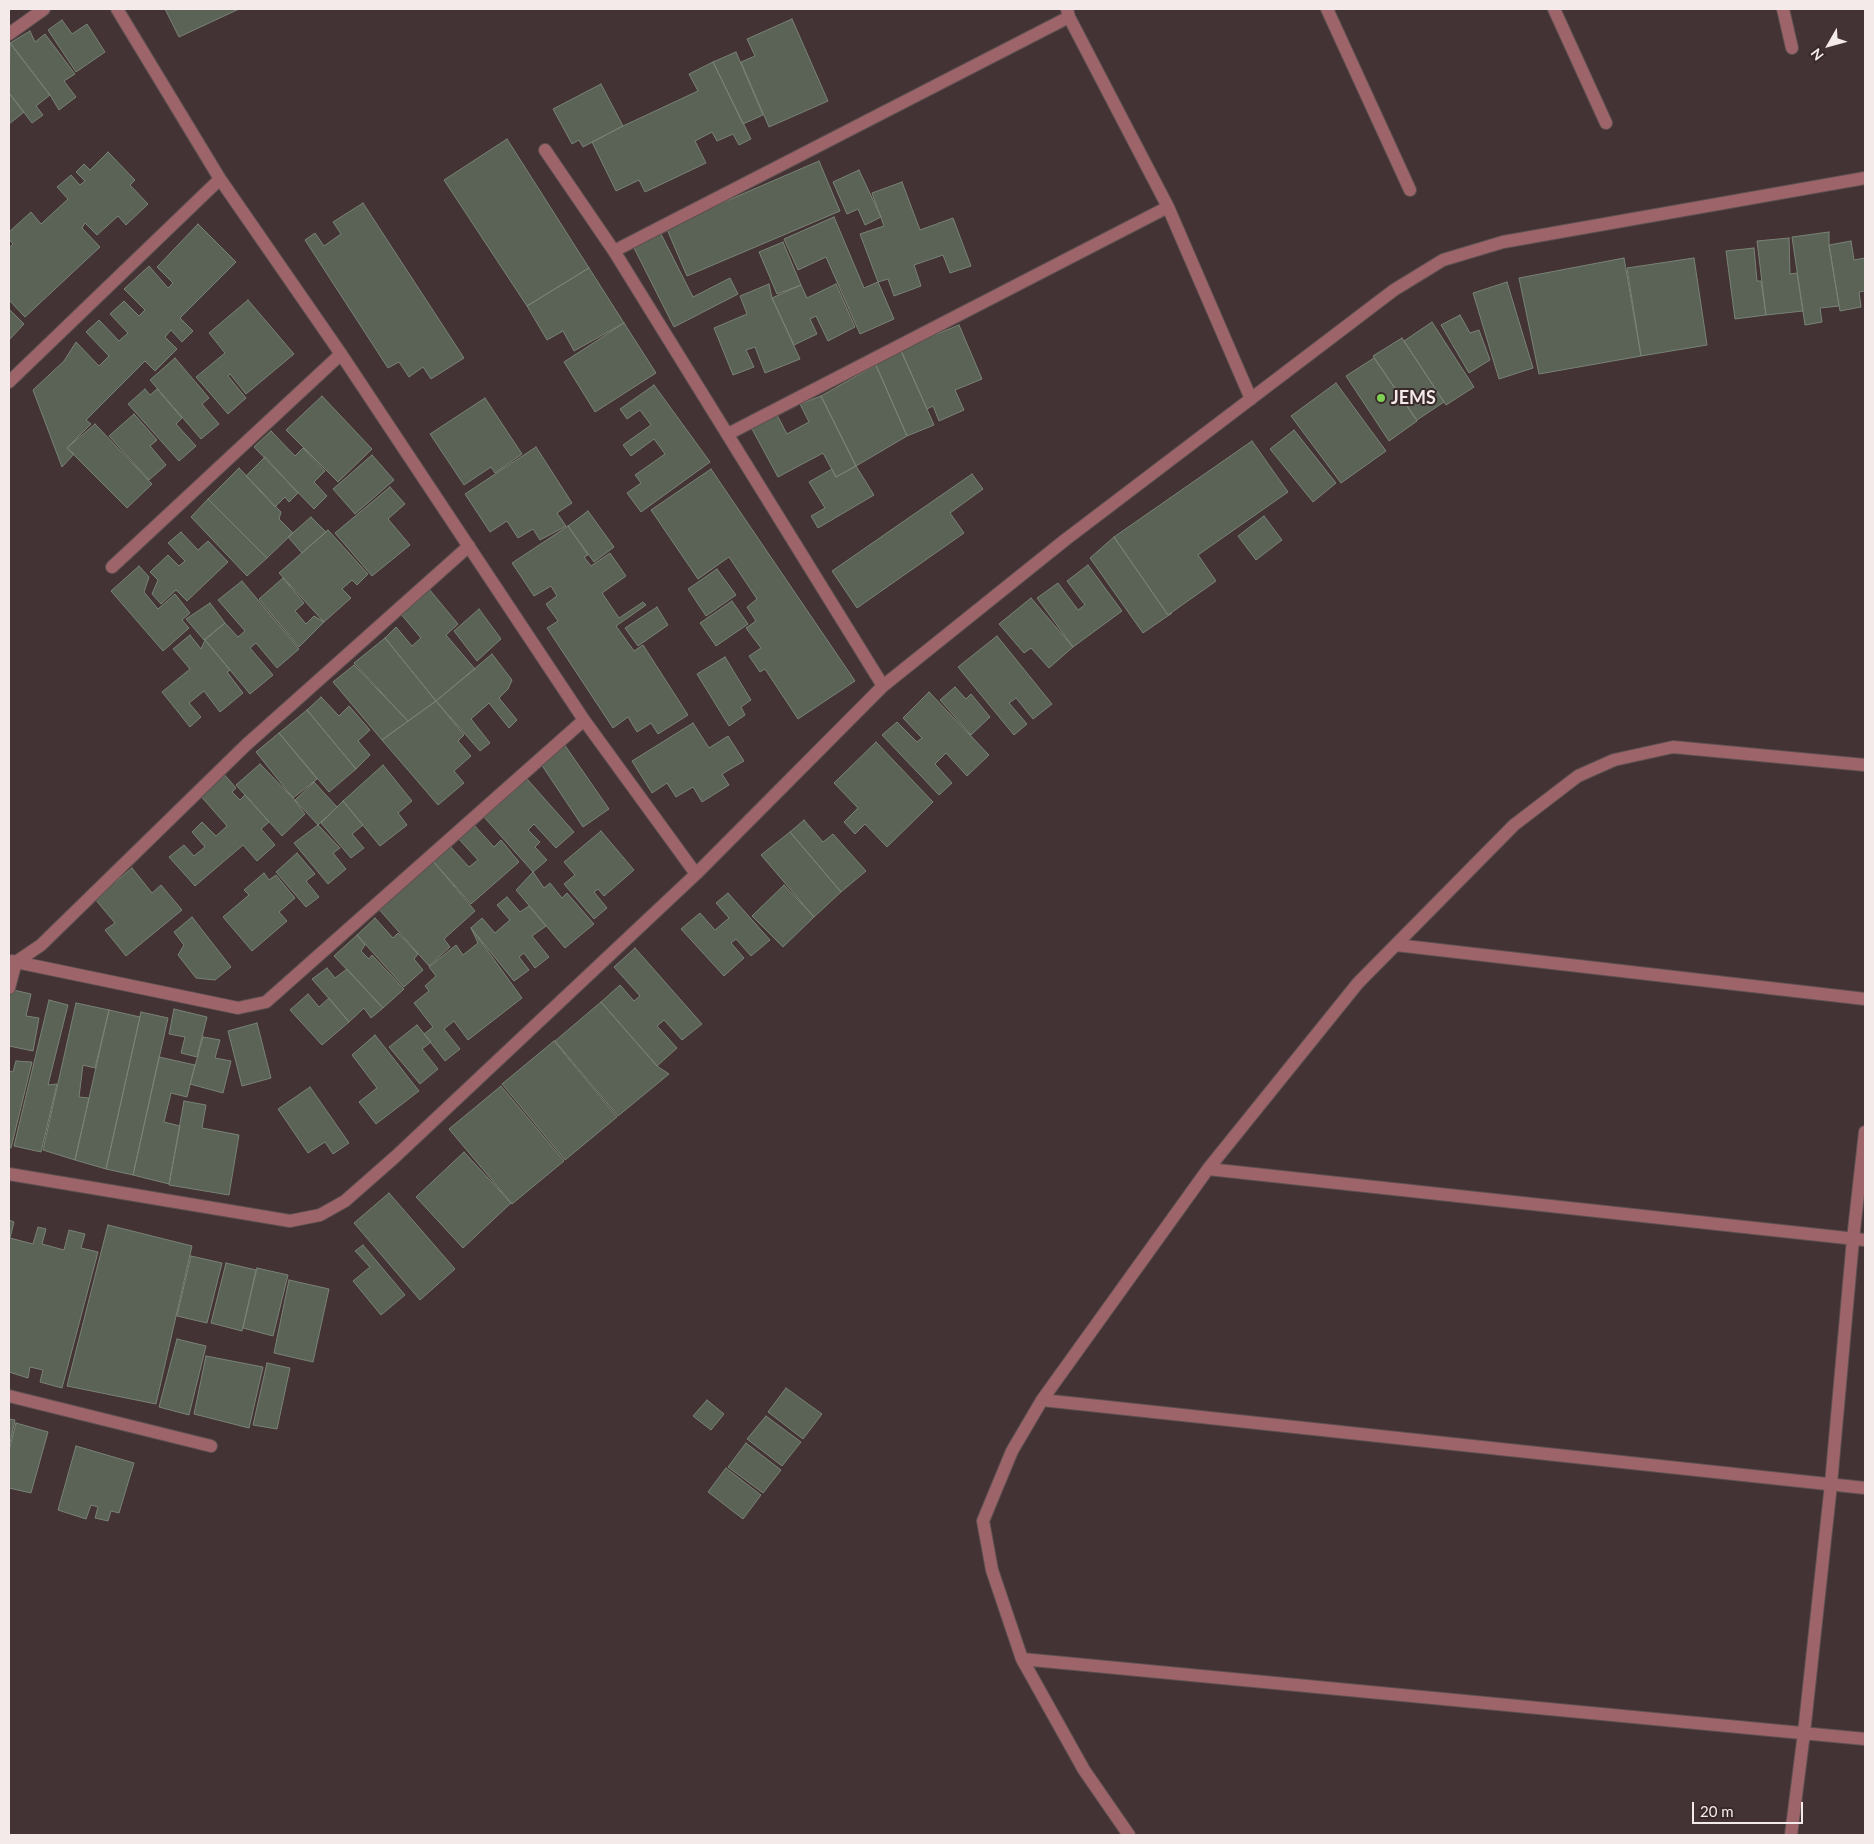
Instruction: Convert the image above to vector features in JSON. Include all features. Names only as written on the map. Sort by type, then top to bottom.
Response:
[{"type":"street","points":[[9,34],[44,9]]},
{"type":"street","points":[[117,9],[220,178],[341,354],[584,720],[696,874]]},
{"type":"street","points":[[1327,9],[1410,190]]},
{"type":"street","points":[[1554,9],[1606,123]]},
{"type":"street","points":[[1783,9],[1792,48]]},
{"type":"street","points":[[614,251],[1068,13],[1168,207],[1251,399]]},
{"type":"street","points":[[545,150],[614,251],[883,686]]},
{"type":"street","points":[[9,382],[220,178]]},
{"type":"street","points":[[9,1174],[290,1221],[320,1215],[345,1201],[395,1157],[696,874],[883,686],[1065,540],[1394,290],[1444,260],[1503,242],[1865,178]]},
{"type":"street","points":[[728,434],[1168,207]]},
{"type":"street","points":[[112,567],[341,354]]},
{"type":"street","points":[[12,961],[41,945],[246,745],[469,546]]},
{"type":"street","points":[[12,961],[238,1008],[266,1002],[584,720]]},
{"type":"street","points":[[1129,1835],[1084,1770],[1022,1659],[992,1570],[983,1521],[1012,1451],[1042,1400],[1208,1168],[1358,983],[1514,825],[1578,776],[1614,760],[1673,747],[1865,765]]},
{"type":"street","points":[[1396,945],[1865,999]]},
{"type":"street","points":[[9,988],[12,961]]},
{"type":"street","points":[[1791,1835],[1859,1239],[1865,1132]]},
{"type":"street","points":[[1208,1168],[1859,1239]]},
{"type":"street","points":[[9,1396],[211,1446]]},
{"type":"street","points":[[1042,1400],[1865,1488]]},
{"type":"street","points":[[1022,1659],[1865,1739]]},
{"type":"building","points":[[165,9],[239,9],[179,37]]},
{"type":"building","points":[[792,19],[828,101],[769,127],[741,62],[755,56],[747,39]]},
{"type":"building","points":[[62,20],[72,34],[87,24],[105,52],[76,72],[48,30]]},
{"type":"building","points":[[30,31],[35,42],[45,34],[75,74],[64,81],[76,97],[59,110],[50,95],[10,43]]},
{"type":"building","points":[[10,43],[50,95],[36,106],[43,115],[32,123],[9,93]]},
{"type":"building","points":[[736,52],[763,115],[743,124],[713,62]]},
{"type":"building","points":[[713,62],[751,139],[739,145],[733,134],[717,141],[712,132],[695,141],[706,163],[645,192],[639,180],[616,191],[592,142],[698,91],[689,74]]},
{"type":"building","points":[[601,84],[623,126],[583,147],[579,140],[572,144],[553,109]]},
{"type":"building","points":[[9,93],[24,112],[9,124]]},
{"type":"building","points":[[507,139],[589,268],[527,306],[444,180]]},
{"type":"building","points":[[108,152],[135,180],[130,185],[148,204],[126,225],[118,216],[97,235],[85,223],[82,228],[100,247],[25,317],[9,300],[9,248],[13,244],[9,239],[9,232],[31,212],[41,224],[68,199],[57,187],[71,175],[80,185],[85,181],[76,172],[84,164],[90,170]]},
{"type":"building","points":[[819,161],[840,211],[687,276],[666,227]]},
{"type":"building","points":[[859,170],[881,217],[865,225],[858,209],[847,214],[833,182]]},
{"type":"building","points":[[902,182],[920,230],[953,218],[971,266],[950,273],[943,255],[914,265],[921,286],[894,296],[888,279],[878,282],[860,234],[884,226],[872,193]]},
{"type":"building","points":[[363,203],[464,358],[431,379],[423,367],[409,377],[399,362],[388,368],[305,240],[315,233],[324,246],[341,234],[333,222]]},
{"type":"building","points":[[834,217],[864,288],[878,282],[894,319],[860,334],[826,257],[798,270],[784,239]]},
{"type":"building","points":[[198,224],[236,262],[180,318],[193,331],[182,342],[171,330],[165,337],[177,349],[155,371],[145,361],[86,420],[91,424],[67,448],[74,454],[62,467],[33,390],[64,361],[76,342],[99,366],[109,356],[86,332],[99,320],[119,341],[128,333],[110,314],[124,301],[139,316],[145,310],[124,289],[149,266],[168,288],[173,283],[157,267]]},
{"type":"building","points":[[659,230],[693,297],[730,278],[738,294],[674,327],[632,244]]},
{"type":"building","points":[[1829,232],[1829,245],[1839,306],[1820,308],[1822,322],[1805,325],[1792,237]]},
{"type":"building","points":[[1789,238],[1790,274],[1797,273],[1803,311],[1766,315],[1757,241]]},
{"type":"building","points":[[1851,241],[1854,260],[1865,258],[1865,291],[1859,292],[1861,307],[1840,311],[1829,245]]},
{"type":"building","points":[[783,242],[801,285],[777,294],[759,252]]},
{"type":"building","points":[[1754,248],[1757,281],[1761,281],[1766,315],[1735,319],[1726,251]]},
{"type":"building","points":[[1624,258],[1641,356],[1539,374],[1519,278]]},
{"type":"building","points":[[1694,258],[1707,345],[1641,356],[1627,268]]},
{"type":"building","points":[[589,268],[624,323],[574,351],[563,331],[547,340],[527,306]]},
{"type":"building","points":[[1507,282],[1533,368],[1499,379],[1473,293]]},
{"type":"building","points":[[769,284],[772,298],[800,359],[765,373],[755,347],[746,350],[754,367],[733,375],[714,328],[747,314],[740,296]]},
{"type":"building","points":[[836,284],[855,327],[828,341],[816,316],[810,319],[817,334],[794,345],[772,298],[801,285],[807,298]]},
{"type":"building","points":[[248,300],[294,354],[246,394],[230,374],[228,376],[246,398],[228,414],[196,377],[225,353],[209,333]]},
{"type":"building","points":[[9,309],[24,324],[9,340]]},
{"type":"building","points":[[1460,315],[1470,333],[1479,330],[1490,360],[1469,373],[1441,325]]},
{"type":"building","points":[[1432,322],[1474,387],[1446,405],[1404,341]]},
{"type":"building","points":[[624,323],[656,373],[595,412],[564,362]]},
{"type":"building","points":[[959,325],[982,379],[955,390],[964,410],[939,421],[933,406],[927,409],[900,349]]},
{"type":"building","points":[[1402,338],[1444,402],[1417,420],[1373,356]]},
{"type":"building","points":[[901,350],[934,425],[907,436],[874,361]]},
{"type":"building","points":[[175,358],[209,398],[202,404],[219,424],[201,439],[150,380]]},
{"type":"building","name":"JEMS","points":[[1374,358],[1417,421],[1389,441],[1346,376]]},
{"type":"building","points":[[876,365],[907,436],[856,466],[821,396]]},
{"type":"building","points":[[1336,383],[1386,451],[1341,483],[1291,416]]},
{"type":"building","points":[[654,385],[710,462],[641,512],[627,493],[641,483],[635,475],[665,454],[654,439],[631,456],[623,445],[651,425],[640,410],[627,419],[620,409]]},
{"type":"building","points":[[145,389],[150,395],[157,389],[182,418],[176,424],[196,446],[179,461],[128,404]]},
{"type":"building","points":[[322,396],[372,449],[338,482],[286,430]]},
{"type":"building","points":[[821,396],[856,466],[836,477],[823,453],[778,477],[752,429],[777,415],[787,434],[809,422],[800,404]]},
{"type":"building","points":[[485,398],[522,454],[495,473],[491,467],[464,485],[430,434]]},
{"type":"building","points":[[134,414],[157,440],[150,446],[166,465],[149,480],[109,436]]},
{"type":"building","points":[[95,424],[152,484],[127,508],[67,448]]},
{"type":"building","points":[[1294,430],[1336,483],[1313,502],[1270,449]]},
{"type":"building","points":[[271,431],[295,456],[303,448],[325,471],[314,482],[327,496],[314,509],[254,447]]},
{"type":"building","points":[[1252,441],[1288,492],[1198,555],[1216,581],[1168,615],[1114,537]]},
{"type":"building","points":[[536,447],[572,503],[557,513],[566,526],[540,540],[533,529],[518,538],[507,521],[490,532],[465,494]]},
{"type":"building","points":[[372,455],[394,480],[355,514],[333,489]]},
{"type":"building","points":[[265,457],[298,493],[289,502],[285,497],[275,507],[246,476]]},
{"type":"building","points":[[856,466],[874,495],[818,528],[811,516],[825,508],[809,482],[832,469],[836,477]]},
{"type":"building","points":[[239,468],[281,512],[279,519],[293,533],[267,558],[208,499]]},
{"type":"building","points":[[711,469],[855,681],[798,719],[765,669],[760,672],[749,656],[761,648],[746,628],[756,621],[747,607],[757,599],[729,557],[698,579],[651,510]]},
{"type":"building","points":[[972,474],[983,489],[950,513],[964,533],[857,608],[832,571]]},
{"type":"building","points":[[390,487],[405,504],[388,519],[410,545],[372,576],[335,533]]},
{"type":"building","points":[[208,499],[267,558],[247,576],[191,517]]},
{"type":"building","points":[[588,511],[614,547],[594,562],[568,526]]},
{"type":"building","points":[[1264,516],[1282,540],[1256,560],[1238,536]]},
{"type":"building","points":[[311,517],[326,532],[302,553],[288,537]]},
{"type":"building","points":[[568,526],[588,555],[584,557],[591,566],[610,553],[626,576],[602,593],[619,618],[643,602],[646,605],[616,626],[634,651],[643,645],[688,715],[658,734],[651,723],[637,732],[628,717],[613,728],[547,628],[558,621],[546,604],[557,596],[551,586],[534,596],[512,563]]},
{"type":"building","points":[[328,530],[368,574],[357,585],[352,580],[342,589],[351,598],[324,622],[279,573]]},
{"type":"building","points":[[181,532],[198,550],[208,541],[228,562],[187,601],[176,590],[161,604],[152,594],[158,580],[150,572],[168,555],[179,566],[185,561],[168,543]]},
{"type":"building","points":[[1114,537],[1168,615],[1172,613],[1143,633],[1090,558]]},
{"type":"building","points":[[1088,565],[1122,611],[1073,647],[1037,598],[1058,583],[1078,610],[1085,605],[1067,581]]},
{"type":"building","points":[[139,566],[149,577],[144,592],[158,609],[175,594],[190,613],[182,620],[189,628],[163,651],[111,591]]},
{"type":"building","points":[[717,569],[736,595],[706,616],[688,589]]},
{"type":"building","points":[[283,578],[304,603],[295,611],[306,624],[314,616],[324,622],[299,647],[259,599]]},
{"type":"building","points":[[242,581],[299,649],[277,668],[256,643],[250,648],[273,675],[250,694],[205,640],[225,623],[238,637],[245,631],[218,600]]},
{"type":"building","points":[[429,589],[458,624],[446,635],[475,669],[436,701],[385,638],[396,627],[412,646],[421,638],[400,613]]},
{"type":"building","points":[[1031,598],[1073,647],[1049,668],[1031,648],[1024,653],[999,624]]},
{"type":"building","points":[[732,601],[748,624],[716,646],[700,623]]},
{"type":"building","points":[[210,603],[225,623],[204,640],[186,619]]},
{"type":"building","points":[[657,607],[668,625],[638,646],[625,628]]},
{"type":"building","points":[[479,609],[501,639],[477,661],[454,631]]},
{"type":"building","points":[[190,635],[201,649],[205,640],[230,670],[227,672],[243,693],[220,712],[204,691],[189,703],[201,717],[190,727],[162,692],[190,669],[173,649]]},
{"type":"building","points":[[997,636],[1052,704],[1033,719],[1016,698],[1009,703],[1027,724],[1014,735],[958,667]]},
{"type":"building","points":[[385,638],[436,701],[408,721],[354,663]]},
{"type":"building","points":[[492,654],[512,680],[508,689],[499,698],[517,720],[509,728],[489,703],[471,719],[490,743],[480,751],[436,701]]},
{"type":"building","points":[[725,657],[751,700],[741,707],[745,715],[729,726],[697,674]]},
{"type":"building","points":[[354,665],[408,721],[382,740],[333,682]]},
{"type":"building","points":[[955,687],[966,699],[971,694],[990,717],[971,735],[940,700]]},
{"type":"building","points":[[929,692],[989,755],[967,776],[946,753],[935,764],[952,783],[939,795],[882,735],[897,722],[917,742],[922,738],[903,718]]},
{"type":"building","points":[[321,697],[339,716],[349,706],[370,730],[358,741],[370,755],[356,769],[307,710]]},
{"type":"building","points":[[436,701],[464,735],[458,741],[471,756],[454,771],[464,783],[438,805],[382,740]]},
{"type":"building","points":[[307,710],[356,769],[329,792],[279,733]]},
{"type":"building","points":[[693,723],[709,748],[728,736],[744,761],[722,774],[729,785],[702,802],[693,787],[676,797],[667,783],[652,793],[632,761]]},
{"type":"building","points":[[279,733],[317,779],[293,798],[256,752]]},
{"type":"building","points":[[876,742],[933,802],[887,847],[865,824],[855,834],[844,822],[858,808],[834,783]]},
{"type":"building","points":[[564,744],[609,809],[583,827],[539,761]]},
{"type":"building","points":[[260,764],[293,798],[305,814],[282,836],[236,785]]},
{"type":"building","points":[[383,765],[412,801],[398,813],[407,825],[380,846],[343,801]]},
{"type":"building","points":[[223,773],[236,788],[232,792],[240,800],[245,795],[269,822],[261,829],[275,845],[257,861],[243,845],[195,886],[169,857],[184,845],[194,856],[205,847],[192,832],[202,822],[216,836],[227,826],[199,794]]},
{"type":"building","points":[[527,779],[574,832],[556,848],[534,824],[528,830],[540,842],[535,847],[547,860],[533,872],[484,817]]},
{"type":"building","points":[[314,782],[337,807],[318,825],[295,800]]},
{"type":"building","points":[[343,801],[363,825],[352,834],[364,848],[351,858],[321,823]]},
{"type":"building","points":[[804,820],[823,842],[833,834],[866,871],[841,892],[790,832]]},
{"type":"building","points":[[473,824],[494,847],[501,840],[519,862],[471,904],[432,860],[448,844],[469,867],[478,860],[458,838]]},
{"type":"building","points":[[318,825],[340,848],[333,853],[346,869],[328,884],[294,843]]},
{"type":"building","points":[[601,831],[634,870],[604,896],[598,889],[594,892],[607,908],[594,919],[564,884],[575,875],[564,862]]},
{"type":"building","points":[[790,832],[841,892],[814,917],[761,855]]},
{"type":"building","points":[[297,853],[315,874],[306,881],[319,897],[306,907],[276,872]]},
{"type":"building","points":[[432,860],[475,911],[444,939],[450,947],[429,966],[377,907]]},
{"type":"building","points":[[132,868],[152,893],[161,885],[182,910],[126,956],[105,930],[115,923],[95,899]]},
{"type":"building","points":[[533,872],[544,888],[550,883],[562,898],[567,893],[594,924],[565,948],[516,890]]},
{"type":"building","points":[[264,873],[269,880],[276,875],[295,898],[279,912],[287,921],[252,951],[223,917],[249,895],[244,890]]},
{"type":"building","points":[[784,885],[814,917],[783,947],[752,916]]},
{"type":"building","points":[[728,893],[770,940],[751,956],[736,939],[731,943],[744,958],[724,976],[681,929],[700,913],[715,930],[729,918],[716,903]]},
{"type":"building","points":[[507,897],[520,912],[529,906],[546,926],[532,936],[549,957],[535,968],[524,953],[519,957],[529,970],[514,981],[471,928],[482,918],[495,933],[510,920],[497,905]]},
{"type":"building","points":[[192,917],[231,967],[215,980],[196,978],[178,955],[184,945],[174,932]]},
{"type":"building","points":[[375,918],[393,938],[398,933],[418,954],[414,959],[423,970],[404,987],[357,935]]},
{"type":"building","points":[[471,928],[522,998],[468,1040],[454,1021],[444,1029],[460,1049],[445,1061],[424,1034],[433,1027],[414,1003],[429,991],[425,986],[436,976],[429,967],[456,945],[463,955],[478,943]]},
{"type":"building","points":[[357,935],[365,945],[361,951],[369,959],[372,955],[404,989],[383,1008],[334,956]]},
{"type":"building","points":[[635,948],[702,1024],[682,1040],[664,1020],[657,1026],[677,1048],[657,1066],[601,1002],[620,985],[634,1001],[640,996],[614,967]]},
{"type":"building","points":[[327,968],[335,978],[347,969],[383,1008],[371,1018],[364,1008],[349,1022],[312,979]]},
{"type":"building","points":[[9,989],[31,994],[26,1016],[39,1018],[33,1051],[9,1046]]},
{"type":"building","points":[[308,994],[319,1007],[329,998],[349,1022],[322,1045],[290,1010]]},
{"type":"building","points":[[49,1000],[68,1005],[48,1085],[57,1084],[41,1152],[14,1146]]},
{"type":"building","points":[[601,1002],[657,1066],[669,1074],[618,1116],[555,1041]]},
{"type":"building","points":[[76,1003],[109,1010],[95,1068],[83,1065],[79,1097],[89,1098],[75,1160],[43,1150]]},
{"type":"building","points":[[174,1009],[207,1017],[197,1057],[181,1053],[185,1037],[169,1034]]},
{"type":"building","points":[[109,1010],[140,1017],[106,1169],[75,1160]]},
{"type":"building","points":[[141,1012],[168,1018],[133,1175],[106,1169]]},
{"type":"building","points":[[257,1023],[271,1078],[242,1086],[228,1031]]},
{"type":"building","points":[[417,1025],[431,1042],[422,1049],[438,1069],[420,1084],[389,1047]]},
{"type":"building","points":[[375,1035],[419,1091],[376,1124],[359,1102],[377,1088],[352,1055]]},
{"type":"building","points":[[203,1037],[220,1040],[215,1058],[231,1061],[223,1093],[190,1084]]},
{"type":"building","points":[[554,1041],[617,1117],[565,1160],[502,1084]]},
{"type":"building","points":[[159,1057],[195,1065],[187,1097],[171,1093],[164,1122],[180,1126],[169,1184],[133,1175]]},
{"type":"building","points":[[16,1061],[32,1062],[11,1148],[9,1147],[9,1071],[13,1072]]},
{"type":"building","points":[[501,1086],[564,1161],[512,1204],[449,1129]]},
{"type":"building","points":[[310,1087],[349,1143],[333,1154],[325,1142],[308,1153],[278,1109]]},
{"type":"building","points":[[184,1101],[206,1105],[202,1128],[239,1135],[229,1195],[169,1185]]},
{"type":"building","points":[[464,1152],[511,1203],[463,1248],[416,1197]]},
{"type":"building","points":[[389,1193],[455,1269],[420,1300],[354,1223]]},
{"type":"building","points":[[9,1220],[14,1222],[10,1238],[33,1244],[38,1227],[46,1229],[42,1244],[64,1250],[69,1230],[85,1234],[81,1248],[98,1252],[62,1388],[40,1382],[43,1370],[30,1367],[28,1378],[9,1372]]},
{"type":"building","points":[[108,1225],[192,1246],[156,1404],[67,1386]]},
{"type":"building","points":[[363,1245],[405,1295],[381,1315],[353,1281],[370,1267],[355,1251]]},
{"type":"building","points":[[191,1256],[222,1263],[207,1323],[177,1316]]},
{"type":"building","points":[[226,1263],[256,1270],[242,1331],[211,1323]]},
{"type":"building","points":[[257,1268],[288,1275],[273,1336],[243,1328]]},
{"type":"building","points":[[289,1280],[329,1289],[313,1362],[274,1353]]},
{"type":"building","points":[[177,1339],[206,1346],[189,1415],[159,1407]]},
{"type":"building","points":[[206,1356],[263,1367],[249,1428],[194,1414]]},
{"type":"building","points":[[267,1363],[290,1368],[277,1429],[253,1425]]},
{"type":"building","points":[[786,1388],[822,1414],[803,1439],[768,1412]]},
{"type":"building","points":[[707,1400],[724,1414],[711,1430],[693,1416]]},
{"type":"building","points":[[766,1416],[801,1442],[782,1466],[747,1439]]},
{"type":"building","points":[[9,1419],[15,1420],[9,1447]]},
{"type":"building","points":[[16,1423],[48,1432],[31,1493],[9,1488],[9,1451]]},
{"type":"building","points":[[746,1443],[781,1470],[763,1493],[728,1467]]},
{"type":"building","points":[[76,1446],[134,1463],[119,1513],[111,1511],[108,1521],[95,1518],[98,1507],[91,1505],[86,1519],[58,1510]]},
{"type":"building","points":[[726,1468],[761,1495],[743,1519],[708,1492]]},
{"type":"place","name":"JEMS","points":[[1381,398]]}]
